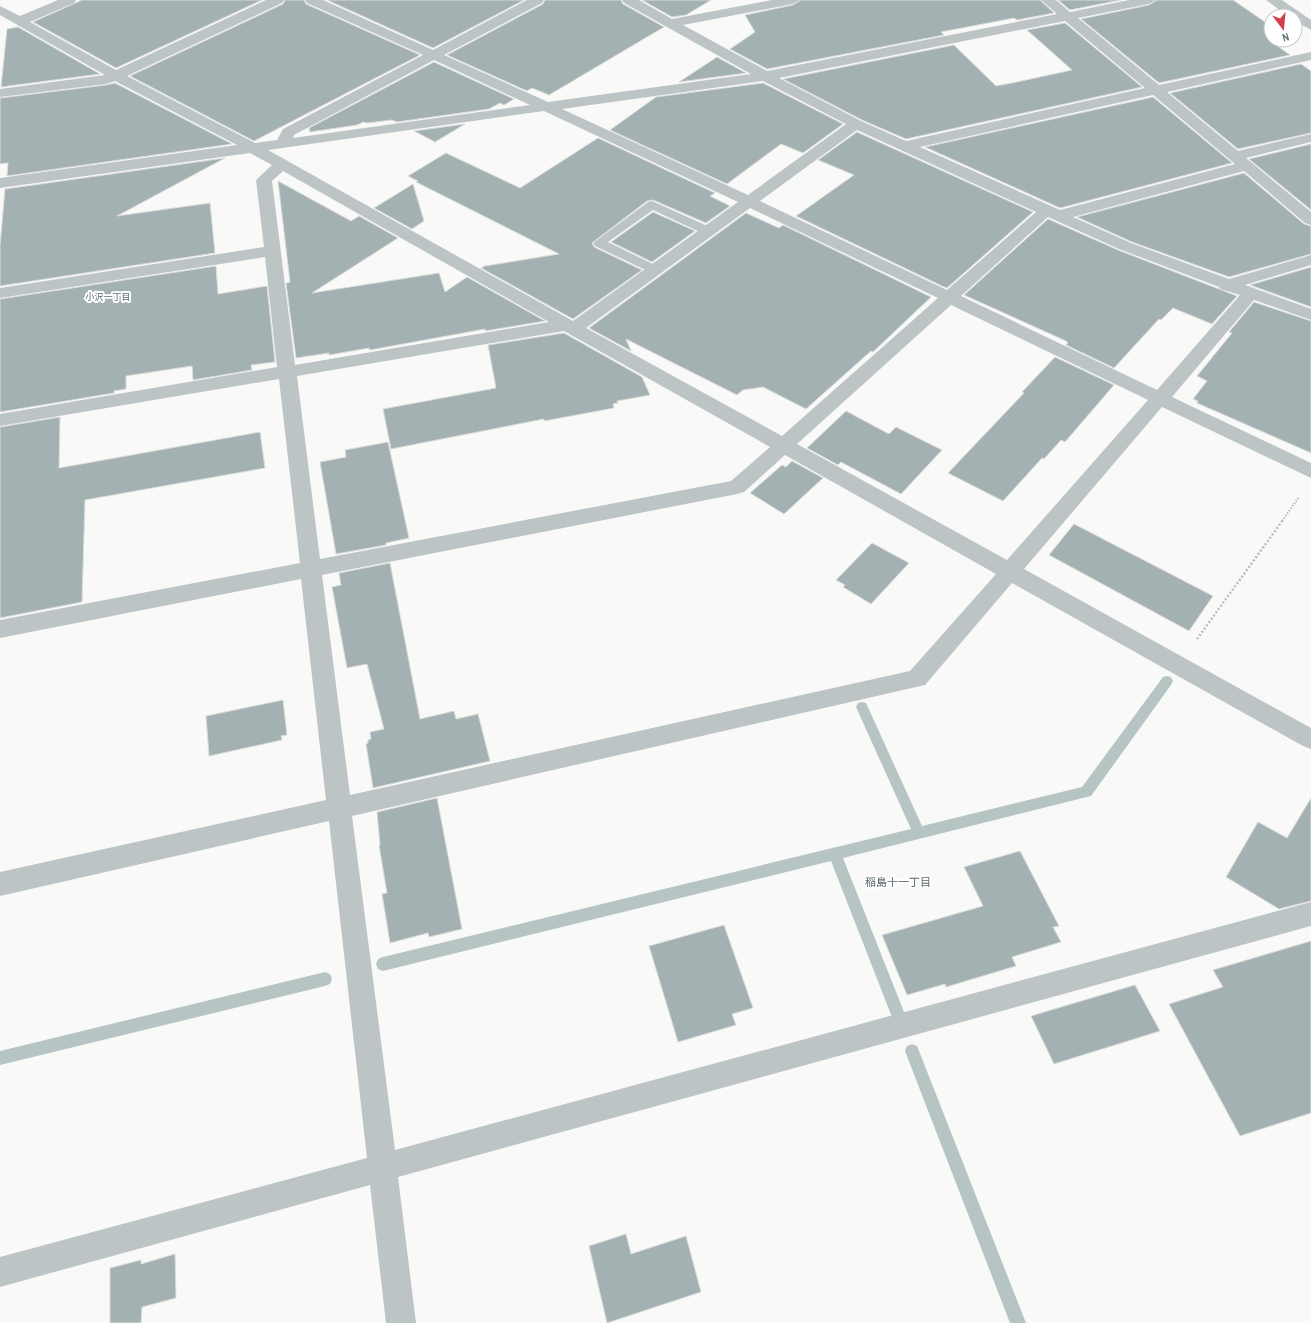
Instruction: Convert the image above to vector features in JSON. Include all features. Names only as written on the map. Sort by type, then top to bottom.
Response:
[{"type":"street","points":[[20,21],[69,0]]},
{"type":"street","points":[[0,93],[106,80],[278,0]]},
{"type":"street","points":[[312,0],[434,55],[748,202],[1311,470]]},
{"type":"street","points":[[282,144],[288,132],[537,0]]},
{"type":"street","points":[[629,0],[764,76],[856,124],[1051,214],[1125,246],[1250,294],[1311,315]]},
{"type":"street","points":[[670,23],[793,0]]},
{"type":"street","points":[[1048,0],[1311,220]]},
{"type":"street","points":[[0,183],[764,76],[1149,0]]},
{"type":"street","points":[[1274,0],[1311,26]]},
{"type":"street","points":[[0,10],[115,75],[282,164],[349,204],[1311,739]]},
{"type":"street","points":[[905,146],[1311,56]]},
{"type":"street","points":[[0,420],[570,327],[654,270],[856,124]]},
{"type":"street","points":[[0,629],[737,487],[949,297],[1051,214],[1240,161],[1311,138]]},
{"type":"street","points":[[282,164],[264,180],[400,1323]]},
{"type":"street","points":[[0,293],[272,252]]},
{"type":"street","points":[[1226,285],[1311,260]]},
{"type":"street","points":[[0,884],[917,679],[1250,294]]},
{"type":"street","points":[[0,1272],[1311,914]]},
{"type":"lane","points":[[654,270],[599,243],[652,205],[708,231]]},
{"type":"path","points":[[1178,665],[1302,494]]},
{"type":"building","points":[[82,0],[262,0],[116,68],[33,22]]},
{"type":"building","points":[[285,0],[304,0],[306,4],[420,55],[254,141],[130,76],[283,4]]},
{"type":"building","points":[[327,0],[524,0],[433,48]]},
{"type":"building","points":[[545,0],[621,0],[623,4],[664,27],[549,95],[532,88],[527,91],[447,55],[543,4]]},
{"type":"building","points":[[642,0],[711,0],[686,15],[672,17]]},
{"type":"building","points":[[801,0],[1040,0],[1054,13],[1017,20],[1014,18],[941,32],[944,35],[767,69],[730,49],[755,32],[745,15],[793,5]]},
{"type":"building","points":[[1058,0],[1121,0],[1070,10]]},
{"type":"building","points":[[1157,0],[1233,0],[1263,21],[1263,48],[1280,48],[1290,55],[1159,83],[1081,19],[1149,5]]},
{"type":"building","points":[[1065,23],[1142,87],[906,139],[862,120],[783,79],[954,45],[996,86],[1012,83],[1072,70],[1027,30]]},
{"type":"building","points":[[18,27],[100,74],[1,87],[7,29]]},
{"type":"building","points":[[717,57],[746,73],[679,82]]},
{"type":"building","points":[[434,62],[514,99],[504,105],[500,103],[489,109],[397,122],[392,120],[367,123],[363,122],[357,125],[310,132],[309,128]]},
{"type":"building","points":[[1301,64],[1311,71],[1311,133],[1238,149],[1170,93]]},
{"type":"building","points":[[115,83],[232,144],[7,176],[8,163],[0,164],[0,98]]},
{"type":"building","points":[[763,83],[843,124],[803,153],[781,144],[727,184],[610,130],[656,97]]},
{"type":"building","points":[[1153,97],[1232,163],[1060,208],[925,147]]},
{"type":"building","points":[[465,124],[435,142],[414,131]]},
{"type":"building","points":[[857,132],[1033,212],[947,288],[942,286],[796,216],[854,175],[818,160]]},
{"type":"building","points":[[598,138],[715,193],[710,196],[730,206],[706,223],[653,200],[647,201],[592,243],[594,247],[642,270],[573,319],[481,268],[485,266],[559,254],[416,182],[418,181],[408,176],[446,153],[520,188]]},
{"type":"building","points":[[1311,144],[1311,210],[1249,159]]},
{"type":"building","points":[[225,158],[117,216],[210,203],[215,253],[0,286],[0,246],[5,189]]},
{"type":"building","points":[[1244,173],[1304,224],[1311,226],[1311,254],[1229,277],[1132,242],[1077,217]]},
{"type":"building","points":[[278,181],[351,221],[359,216],[398,238],[312,293],[439,273],[445,292],[467,277],[545,321],[485,331],[485,329],[370,350],[369,348],[329,355],[329,353],[296,358],[286,283],[290,282]]},
{"type":"building","points":[[413,184],[424,221],[412,229],[374,208]]},
{"type":"building","points":[[653,212],[695,231],[652,262],[611,242]]},
{"type":"building","points":[[746,213],[779,228],[783,225],[931,297],[873,352],[871,351],[806,409],[763,387],[743,390],[737,395],[626,339],[631,351],[589,328]]},
{"type":"building","points":[[1048,219],[1118,250],[1237,296],[1212,324],[1173,308],[1161,320],[1159,319],[1114,368],[1066,345],[1068,343],[1066,341],[964,295]]},
{"type":"building","points":[[216,266],[218,294],[267,286],[275,362],[251,365],[252,370],[193,380],[192,366],[126,376],[126,389],[114,391],[114,393],[0,412],[0,299]]},
{"type":"building","points":[[1311,267],[1311,307],[1250,285]]},
{"type":"building","points":[[1254,302],[1311,321],[1311,453],[1197,403],[1198,401],[1193,399],[1207,381],[1197,376],[1232,333],[1229,332]]},
{"type":"building","points":[[564,333],[642,377],[650,395],[617,401],[618,403],[613,404],[614,408],[544,421],[544,419],[391,449],[383,409],[496,388],[488,345]]},
{"type":"building","points":[[1055,357],[1114,385],[1065,442],[1061,440],[1044,459],[1042,458],[1003,501],[948,473],[1024,393],[1022,392]]},
{"type":"building","points":[[846,411],[889,434],[896,427],[942,450],[901,494],[841,462],[838,465],[807,448]]},
{"type":"building","points":[[60,417],[59,468],[260,432],[265,468],[85,500],[82,602],[0,618],[0,427]]},
{"type":"building","points":[[388,442],[409,538],[386,543],[386,545],[336,554],[320,462],[346,457],[345,450]]},
{"type":"building","points":[[792,461],[823,478],[784,514],[750,493],[782,465],[786,467]]},
{"type":"building","points":[[1074,524],[1213,596],[1189,631],[1049,555]]},
{"type":"building","points":[[872,543],[909,563],[871,604],[843,587],[845,585],[836,580]]},
{"type":"building","points":[[390,563],[420,719],[454,711],[456,719],[478,714],[490,761],[373,788],[366,744],[368,743],[368,740],[371,739],[370,732],[384,729],[367,664],[347,668],[332,587],[341,585],[339,573]]},
{"type":"building","points":[[283,700],[287,735],[281,736],[282,740],[209,756],[206,716]]},
{"type":"building","points":[[437,798],[462,929],[429,937],[428,933],[390,943],[382,894],[387,893],[379,845],[377,812]]},
{"type":"building","points":[[1311,798],[1311,901],[1279,909],[1226,877],[1258,822],[1287,838]]},
{"type":"building","points":[[1020,851],[1059,926],[1053,927],[1061,942],[1012,957],[1016,966],[946,987],[945,984],[907,995],[882,935],[983,906],[964,867]]},
{"type":"building","points":[[724,925],[753,1008],[732,1014],[736,1025],[678,1042],[649,946]]},
{"type":"building","points":[[1311,941],[1311,1113],[1240,1136],[1169,1004],[1223,987],[1213,970]]},
{"type":"building","points":[[1135,985],[1160,1031],[1054,1064],[1031,1016]]},
{"type":"building","points":[[626,1234],[631,1254],[686,1236],[701,1292],[607,1323],[589,1246]]},
{"type":"building","points":[[175,1254],[176,1298],[142,1307],[141,1323],[110,1323],[110,1268],[141,1260],[141,1264]]},
{"type":"waterway","points":[[919,833],[1086,792],[1167,681]]},
{"type":"waterway","points":[[862,707],[919,833]]},
{"type":"waterway","points":[[383,964],[919,833]]},
{"type":"waterway","points":[[835,854],[897,1012]]},
{"type":"waterway","points":[[0,1058],[325,979]]},
{"type":"waterway","points":[[912,1051],[1018,1323]]},
{"type":"district","name":"小沢一丁目","points":[[108,297]]},
{"type":"district","name":"稲島十一丁目","points":[[898,882]]}]
